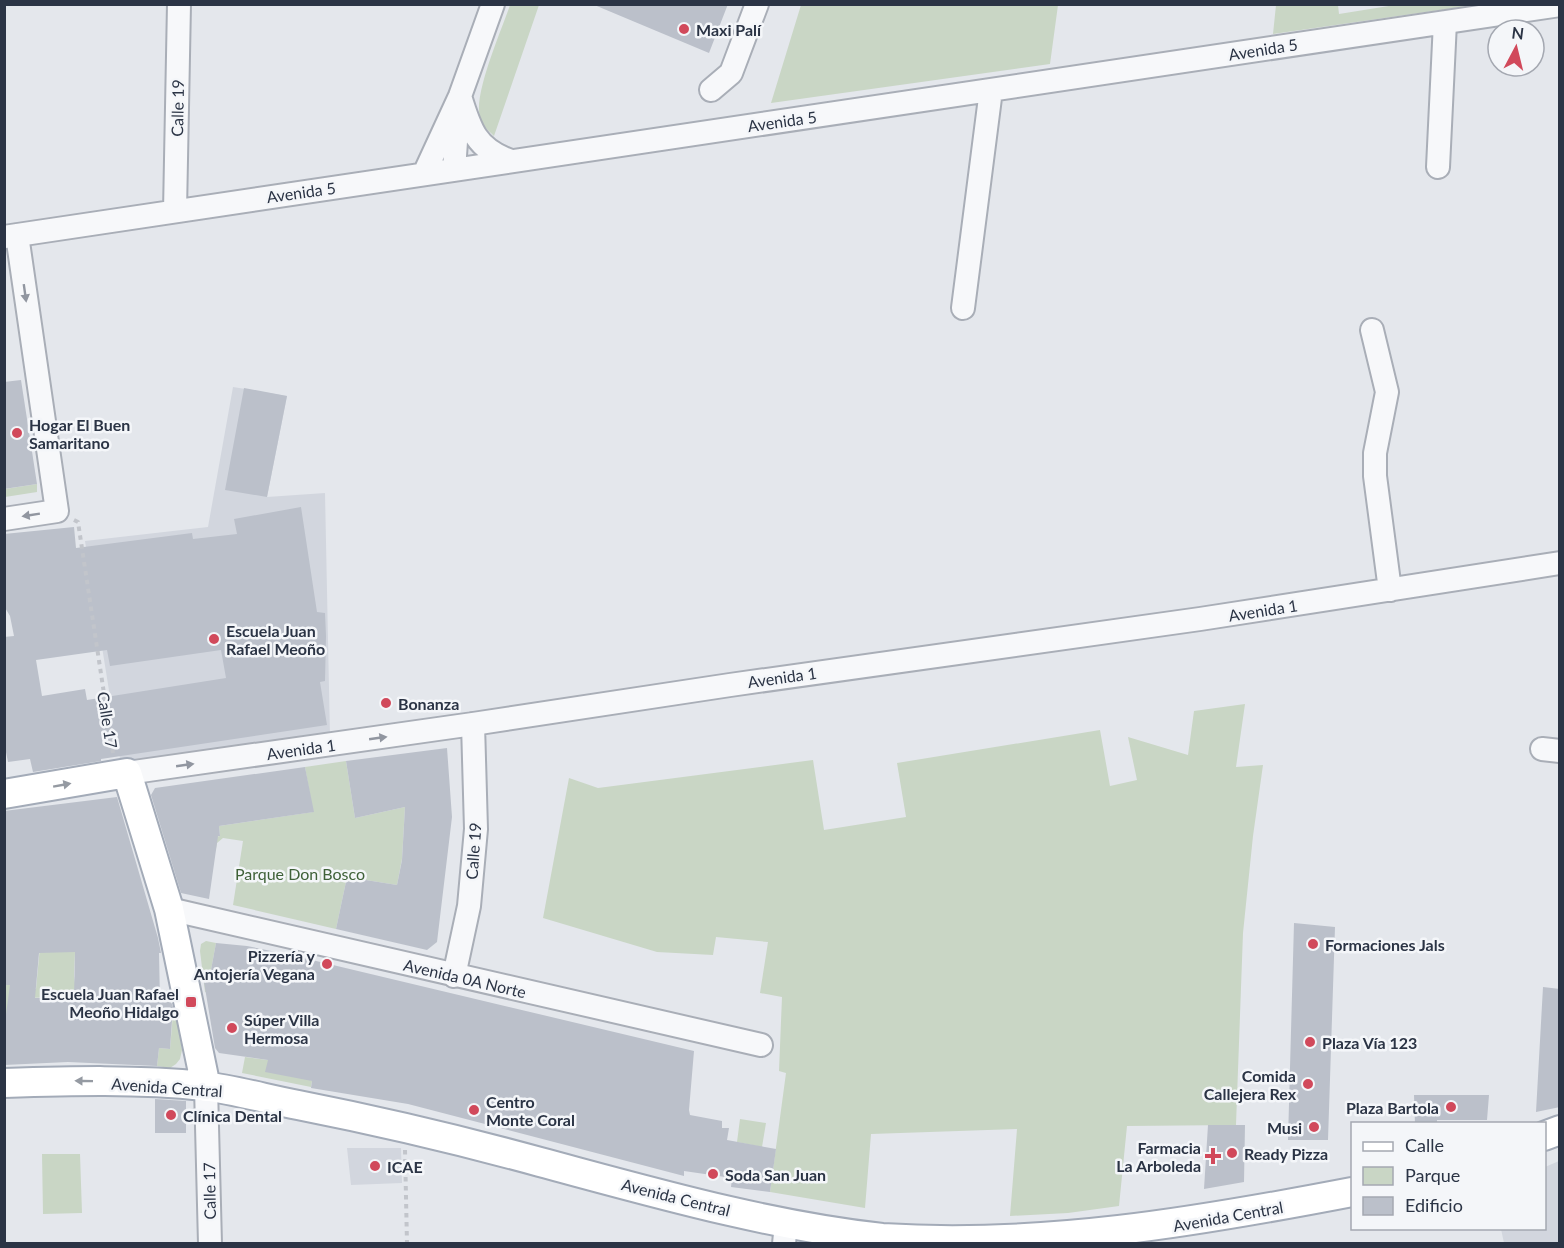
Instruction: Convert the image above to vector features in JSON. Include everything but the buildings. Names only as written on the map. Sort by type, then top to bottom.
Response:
[{"type":"main road","name":"Avenida 1","points":[[4,794],[127,773]]},
{"type":"main road","name":"Calle 17","points":[[127,773],[168,909],[206,1087]]},
{"type":"main road","name":"Avenida Central","points":[[4,1083],[145,1082],[206,1087],[404,1128],[663,1195],[785,1233],[953,1243],[1142,1237],[1351,1192]]},
{"type":"main road","points":[[1546,1136],[1560,1130]]},
{"type":"street","name":"Calle 19","points":[[175,211],[179,4]]},
{"type":"street","points":[[424,174],[460,96],[493,4]]},
{"type":"street","points":[[749,4],[723,71],[711,90],[731,73],[757,4]]},
{"type":"street","name":"Avenida 5","points":[[11,236],[1560,5]]},
{"type":"street","points":[[1438,167],[1445,22]]},
{"type":"street","points":[[963,308],[991,90]]},
{"type":"street","points":[[460,96],[467,121],[478,141],[494,154],[511,161]]},
{"type":"street","points":[[454,170],[460,96]]},
{"type":"street","points":[[4,519],[57,511],[11,236]]},
{"type":"street","points":[[1372,330],[1387,392],[1375,453],[1375,476],[1390,590]]},
{"type":"street","name":"Avenida 1","points":[[127,773],[1200,619],[1560,563]]},
{"type":"street","name":"Calle 19","points":[[454,976],[470,906],[476,829],[473,724]]},
{"type":"street","name":"Avenida 0A Norte","points":[[168,909],[761,1045]]},
{"type":"street","name":"Calle 17","points":[[206,1087],[210,1244]]},
{"type":"path","name":"Calle 17","points":[[57,511],[78,522],[110,742],[115,759],[127,773]]},
{"type":"path","points":[[404,1128],[407,1244]]},
{"type":"shaded area","name":"Escuela Juan Rafael Meoño","points":[[233,387],[287,396],[267,497],[325,493],[330,737],[130,766],[120,759],[85,541],[208,527]]},
{"type":"shaded area","name":"ICAE","points":[[347,1148],[401,1148],[402,1183],[351,1185]]},
{"type":"shaded area","points":[[1559,1161],[1559,1243],[1504,1243],[1501,1230],[1546,1230],[1546,1167]]},
{"type":"green space","points":[[801,4],[1058,5],[1050,64],[771,103]]},
{"type":"green space","points":[[510,5],[539,5],[494,136],[482,123],[479,107],[484,78]]},
{"type":"green space","points":[[1276,5],[1338,5],[1339,14],[1395,5],[1475,5],[1273,34]]},
{"type":"green space","points":[[37,484],[37,492],[5,497],[5,489]]},
{"type":"green space","points":[[1245,704],[1236,767],[1263,765],[1243,933],[1236,1125],[1127,1126],[1119,1206],[1068,1213],[1010,1216],[1017,1129],[871,1134],[865,1208],[770,1192],[786,1073],[779,1071],[782,997],[760,993],[768,942],[716,937],[713,955],[657,952],[543,918],[569,778],[598,788],[813,760],[824,830],[906,817],[897,763],[1100,730],[1110,786],[1137,780],[1128,737],[1188,755],[1194,711]]},
{"type":"green space","name":"Parque Don Bosco","points":[[346,761],[355,818],[405,807],[402,859],[397,885],[347,877],[336,929],[233,905],[243,841],[223,838],[217,843],[216,849],[187,846],[186,842],[220,836],[219,826],[313,812],[305,767]]},
{"type":"green space","points":[[42,925],[61,952],[75,952],[74,976],[77,999],[69,999],[69,997],[20,998],[11,1014],[5,1014],[4,985],[10,985],[10,989],[36,989]]},
{"type":"green space","points":[[206,941],[216,943],[211,970],[205,979],[206,987],[211,994],[205,992],[200,951],[201,944]]},
{"type":"green space","points":[[174,1002],[182,1050],[180,1059],[170,1068],[157,1066],[159,1048],[170,1049]]},
{"type":"green space","points":[[245,1057],[268,1060],[312,1081],[311,1087],[242,1073]]},
{"type":"green space","points":[[740,1119],[766,1123],[762,1147],[737,1142]]},
{"type":"green space","points":[[42,1154],[80,1154],[82,1213],[43,1214]]},
{"type":"place","name":"Maxi Palí","points":[[684,29]]},
{"type":"place","name":"Hogar El Buen Samaritano","points":[[17,433]]},
{"type":"place","name":"Escuela Juan Rafael Meoño","points":[[214,639]]},
{"type":"place","name":"Bonanza","points":[[386,703]]},
{"type":"place","name":"Formaciones Jals","points":[[1313,944]]},
{"type":"place","name":"Pizzería y Antojería Vegana","points":[[327,964]]},
{"type":"place","name":"Escuela Juan Rafael Meoño Hidalgo","points":[[191,1002]]},
{"type":"place","name":"Súper Villa Hermosa","points":[[232,1028]]},
{"type":"place","name":"Plaza Vía 123","points":[[1310,1042]]},
{"type":"place","name":"Comida Callejera Rex","points":[[1308,1084]]},
{"type":"place","name":"Plaza Bartola","points":[[1451,1107]]},
{"type":"place","name":"Centro Monte Coral","points":[[474,1110]]},
{"type":"place","name":"Clínica Dental","points":[[171,1115]]},
{"type":"place","name":"Musi","points":[[1314,1127]]},
{"type":"place","name":"Ready Pizza","points":[[1232,1153]]},
{"type":"place","name":"Farmacia La Arboleda","points":[[1213,1156]]},
{"type":"place","name":"ICAE","points":[[375,1166]]},
{"type":"place","name":"Soda San Juan","points":[[713,1174]]}]
